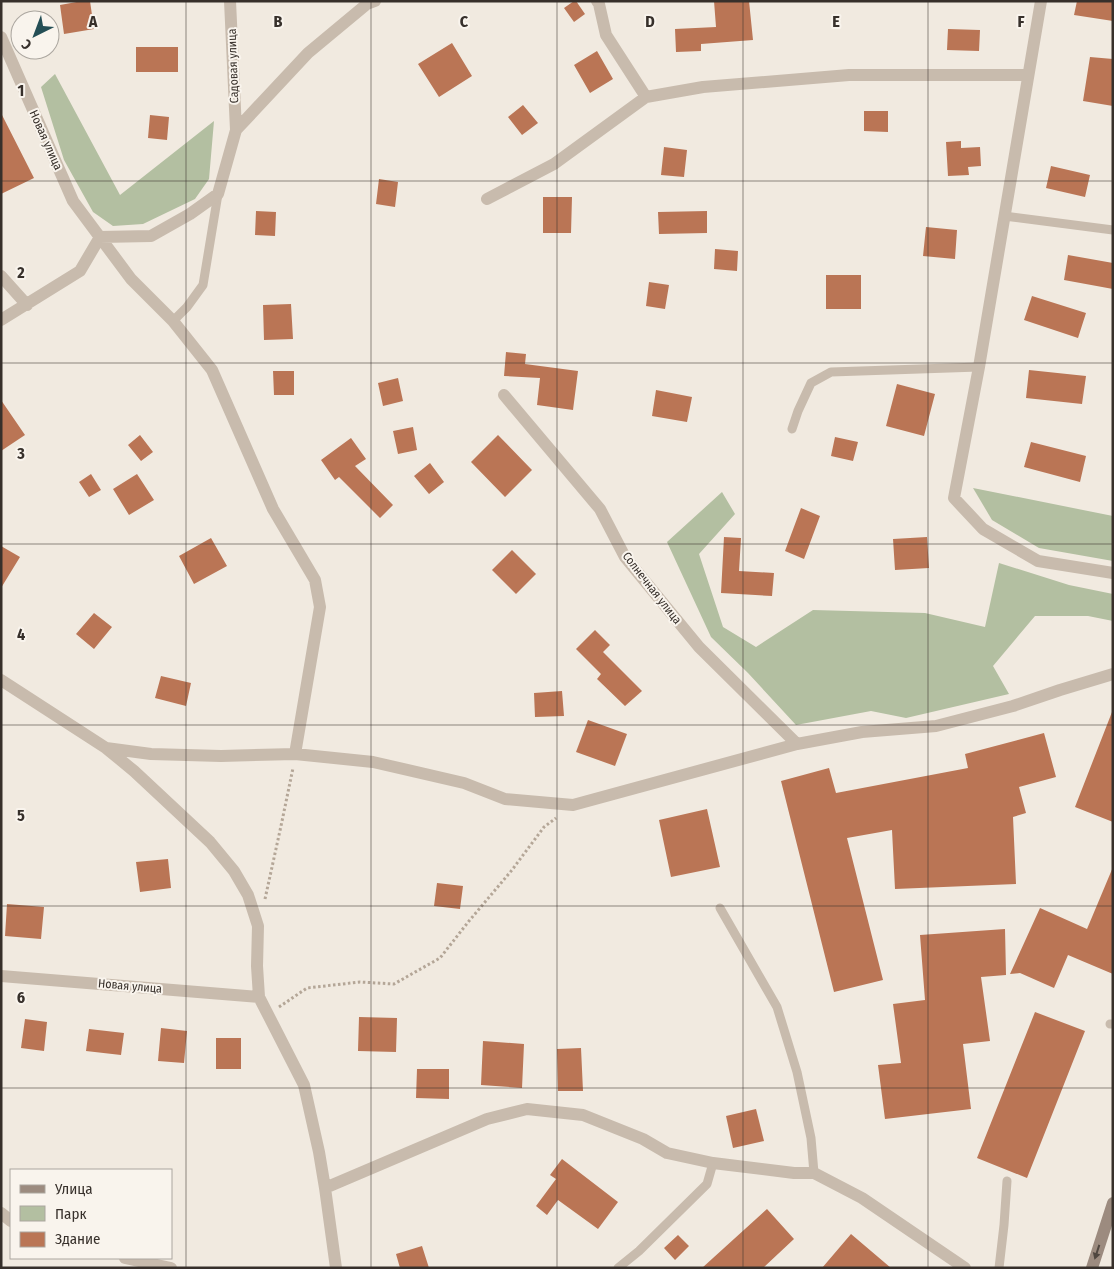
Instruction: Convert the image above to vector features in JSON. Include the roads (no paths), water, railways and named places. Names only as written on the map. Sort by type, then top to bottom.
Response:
[{"type":"main road","points":[[1092,1268],[1113,1203]]},
{"type":"street","name":"Садовая улица","points":[[230,1],[236,130]]},
{"type":"street","points":[[1,320],[80,271],[100,237],[152,236],[190,214],[218,194],[236,130],[308,53],[367,4],[375,1]]},
{"type":"street","points":[[597,1],[606,35],[646,97]]},
{"type":"street","points":[[1041,1],[979,367],[954,498],[983,530],[1038,561],[1113,573]]},
{"type":"street","name":"Новая улица","points":[[1,37],[73,201],[131,279],[173,321],[212,370],[273,509],[315,580],[320,607],[295,754]]},
{"type":"street","points":[[487,199],[554,164],[646,97],[703,87],[849,75],[1028,74]]},
{"type":"street","points":[[1,276],[27,305]]},
{"type":"street","name":"Солнечная улица","points":[[504,394],[600,509],[625,557],[699,647],[797,744]]},
{"type":"street","points":[[106,748],[151,754],[212,756],[295,754],[374,762],[464,782],[505,799],[573,805],[797,744],[862,732],[936,726],[1013,706],[1113,674]]},
{"type":"street","points":[[1,680],[106,748],[134,771],[210,842],[234,871],[248,895],[258,926],[257,966],[259,997],[304,1085],[325,1188],[333,1267]]},
{"type":"street","name":"Новая улица","points":[[1,976],[259,997]]},
{"type":"street","points":[[325,1188],[487,1119],[527,1109],[583,1115],[644,1139],[667,1153],[713,1163],[794,1173],[814,1173],[862,1198],[965,1268]]},
{"type":"street","points":[[130,1259],[171,1268]]},
{"type":"lane","points":[[173,321],[203,285],[218,194]]},
{"type":"lane","points":[[1004,216],[1113,230]]},
{"type":"lane","points":[[792,429],[811,384],[831,372],[979,367]]},
{"type":"lane","points":[[720,908],[777,1007],[797,1072],[811,1138],[814,1173]]},
{"type":"lane","points":[[618,1268],[707,1184],[713,1163]]},
{"type":"lane","points":[[999,1268],[1007,1181]]}]
